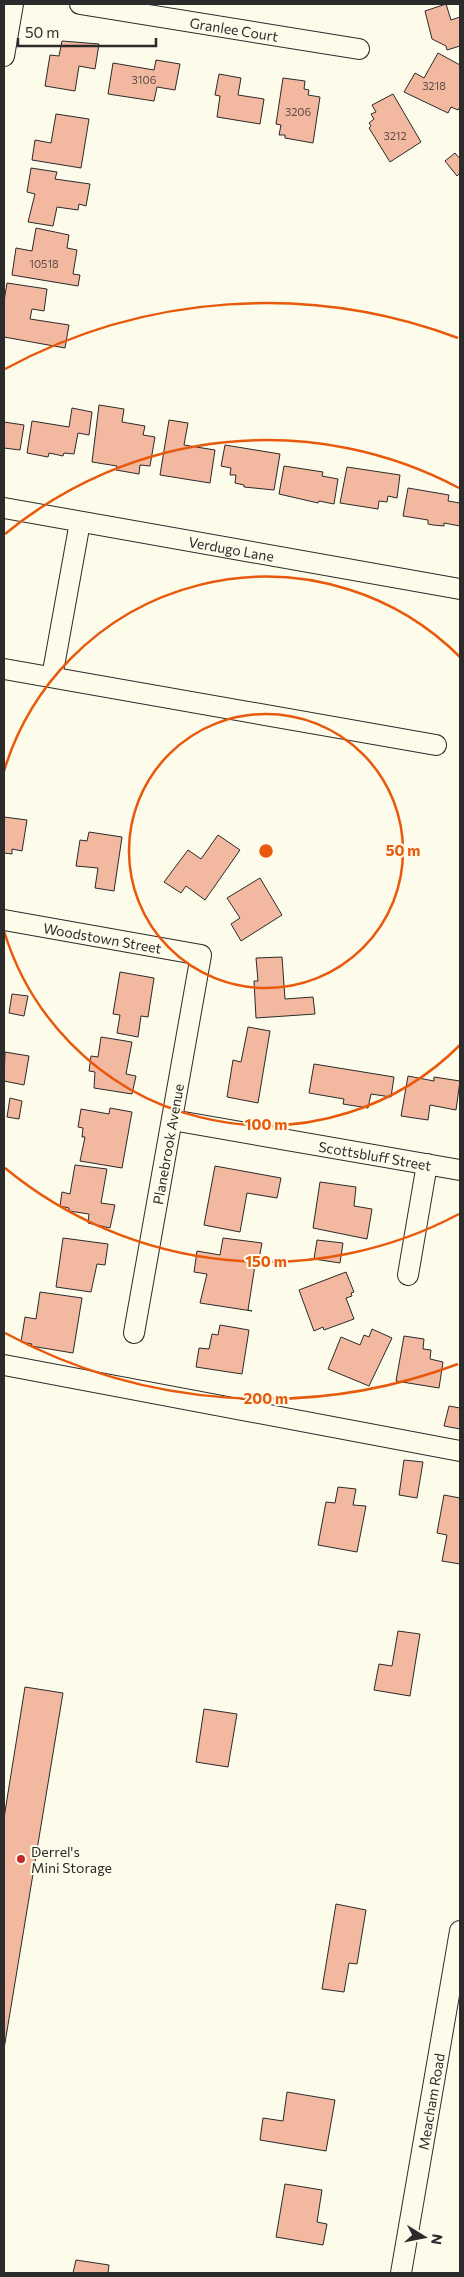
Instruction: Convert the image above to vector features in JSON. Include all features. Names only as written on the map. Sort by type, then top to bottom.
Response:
[{"type":"street","points":[[4,56],[13,4]]},
{"type":"street","name":"Granlee Court","points":[[80,4],[359,49]]},
{"type":"street","name":"Verdugo Lane","points":[[4,508],[460,589]]},
{"type":"street","points":[[52,677],[80,522]]},
{"type":"street","points":[[4,669],[436,745]]},
{"type":"street","name":"Woodstown Street","points":[[4,920],[201,955]]},
{"type":"street","name":"Planebrook Avenue","points":[[134,1333],[201,955]]},
{"type":"street","name":"Scottsbluff Street","points":[[172,1120],[460,1170]]},
{"type":"street","points":[[408,1275],[427,1164]]},
{"type":"street","points":[[4,1365],[460,1451]]},
{"type":"street","name":"Meacham Road","points":[[401,2273],[460,1931]]},
{"type":"building","points":[[446,4],[451,20],[460,17],[460,46],[447,50],[446,46],[432,39],[425,11]]},
{"type":"building","points":[[62,41],[99,44],[95,69],[79,66],[75,91],[45,86],[50,55],[59,56]]},
{"type":"building","points":[[438,53],[460,65],[460,107],[458,110],[451,107],[448,113],[404,92],[415,73],[424,78]]},
{"type":"building","points":[[156,60],[180,64],[175,90],[157,87],[154,101],[108,94],[113,63],[154,70]]},
{"type":"building","points":[[219,74],[241,78],[238,95],[264,99],[260,124],[217,117],[220,96],[215,95]]},
{"type":"building","points":[[283,78],[305,81],[304,89],[309,90],[308,95],[320,97],[313,143],[285,138],[285,135],[279,135],[281,125],[276,124]]},
{"type":"building","points":[[393,94],[421,142],[390,162],[369,128],[371,126],[369,123],[374,119],[371,114],[376,112],[372,105]]},
{"type":"building","points":[[56,114],[89,119],[81,168],[32,160],[35,140],[51,143]]},
{"type":"building","points":[[455,153],[460,159],[460,173],[457,176],[445,161]]},
{"type":"building","points":[[31,168],[57,172],[55,179],[90,184],[86,206],[79,204],[78,210],[57,207],[53,226],[28,222],[35,194],[27,192]]},
{"type":"building","points":[[36,228],[69,235],[67,248],[77,250],[73,274],[80,275],[78,286],[12,275],[16,248],[32,251]]},
{"type":"building","points":[[7,283],[47,289],[44,311],[32,309],[30,319],[69,325],[65,348],[4,337],[4,301]]},
{"type":"building","points":[[99,405],[124,409],[122,422],[145,426],[143,435],[155,437],[150,466],[140,465],[139,474],[116,470],[117,466],[92,462]]},
{"type":"building","points":[[72,408],[92,412],[89,435],[78,433],[74,454],[64,453],[63,456],[49,453],[48,457],[27,453],[32,421],[69,427]]},
{"type":"building","points":[[169,420],[188,423],[184,445],[215,450],[210,483],[160,475]]},
{"type":"building","points":[[4,422],[24,425],[20,450],[4,448]]},
{"type":"building","points":[[225,445],[280,454],[274,490],[244,487],[244,485],[235,483],[236,475],[230,475],[231,468],[221,466]]},
{"type":"building","points":[[284,466],[323,472],[322,476],[338,479],[334,504],[319,501],[318,503],[279,494]]},
{"type":"building","points":[[347,467],[400,475],[397,498],[388,496],[387,502],[379,501],[378,509],[340,503]]},
{"type":"building","points":[[408,488],[449,495],[448,501],[460,503],[460,526],[444,523],[444,526],[433,525],[428,524],[428,520],[403,516]]},
{"type":"building","points":[[4,817],[27,820],[22,851],[12,849],[12,854],[4,853]]},
{"type":"building","points":[[89,832],[122,837],[114,891],[95,888],[98,868],[76,866],[80,840],[87,841]]},
{"type":"building","points":[[218,835],[240,850],[205,900],[186,886],[181,893],[164,882],[188,850],[201,859]]},
{"type":"building","points":[[260,878],[282,915],[241,941],[231,924],[240,918],[227,898]]},
{"type":"building","points":[[282,957],[285,999],[313,997],[315,1014],[256,1018],[254,981],[258,981],[256,958]]},
{"type":"building","points":[[120,972],[154,978],[148,1017],[141,1016],[138,1037],[117,1033],[120,1015],[113,1014]]},
{"type":"building","points":[[12,994],[28,996],[24,1016],[9,1013]]},
{"type":"building","points":[[248,1027],[270,1031],[258,1103],[227,1097],[233,1060],[241,1062]]},
{"type":"building","points":[[101,1037],[132,1042],[126,1074],[136,1076],[132,1094],[94,1088],[95,1072],[89,1071],[91,1056],[98,1057]]},
{"type":"building","points":[[5,1052],[29,1056],[24,1085],[4,1081]]},
{"type":"building","points":[[314,1064],[394,1077],[391,1097],[371,1094],[368,1108],[343,1104],[344,1099],[309,1093]]},
{"type":"building","points":[[408,1076],[434,1081],[434,1077],[460,1081],[456,1110],[430,1105],[428,1120],[401,1116]]},
{"type":"building","points":[[10,1098],[22,1101],[19,1119],[7,1117]]},
{"type":"building","points":[[110,1108],[132,1112],[122,1168],[80,1161],[85,1137],[82,1137],[83,1128],[78,1127],[81,1109],[109,1114]]},
{"type":"building","points":[[75,1165],[107,1169],[101,1203],[115,1205],[110,1228],[88,1223],[89,1214],[69,1211],[69,1208],[60,1206],[62,1192],[70,1194]]},
{"type":"building","points":[[215,1166],[281,1178],[277,1198],[247,1193],[240,1232],[204,1225]]},
{"type":"building","points":[[320,1182],[356,1187],[354,1206],[372,1209],[367,1239],[313,1228]]},
{"type":"building","points":[[63,1238],[108,1244],[105,1265],[97,1264],[91,1292],[56,1287]]},
{"type":"building","points":[[223,1238],[262,1243],[259,1259],[256,1259],[248,1310],[252,1311],[200,1303],[207,1274],[194,1272],[197,1251],[220,1255]]},
{"type":"building","points":[[317,1240],[343,1243],[340,1263],[314,1259]]},
{"type":"building","points":[[346,1272],[354,1292],[351,1293],[352,1296],[346,1298],[354,1319],[324,1330],[323,1327],[314,1331],[299,1290]]},
{"type":"building","points":[[40,1292],[82,1298],[73,1353],[31,1346],[32,1344],[21,1342],[25,1317],[36,1319]]},
{"type":"building","points":[[220,1325],[249,1330],[242,1374],[196,1367],[199,1348],[209,1349],[212,1334],[218,1335]]},
{"type":"building","points":[[372,1329],[392,1338],[369,1386],[328,1369],[341,1337],[360,1345],[364,1335],[369,1337]]},
{"type":"building","points":[[404,1336],[424,1339],[423,1349],[431,1350],[430,1359],[443,1362],[439,1388],[396,1381]]},
{"type":"building","points":[[449,1406],[460,1408],[460,1429],[444,1426]]},
{"type":"building","points":[[404,1460],[423,1462],[417,1498],[399,1495]]},
{"type":"building","points":[[338,1487],[356,1489],[353,1505],[366,1506],[357,1552],[318,1545],[326,1502],[335,1503]]},
{"type":"building","points":[[444,1495],[460,1498],[460,1564],[442,1561],[447,1535],[437,1533]]},
{"type":"building","points":[[398,1631],[420,1634],[410,1696],[374,1690],[379,1664],[392,1666]]},
{"type":"building","name":"Derrel's Mini Storage","points":[[25,1687],[63,1693],[4,2049],[4,1818]]},
{"type":"building","points":[[204,1709],[237,1714],[228,1767],[196,1762]]},
{"type":"building","points":[[336,1904],[366,1910],[357,1964],[349,1963],[344,1992],[322,1989]]},
{"type":"building","points":[[287,2092],[335,2100],[326,2151],[260,2140],[263,2118],[283,2121]]},
{"type":"building","points":[[285,2184],[322,2190],[317,2222],[327,2224],[323,2245],[276,2237]]},
{"type":"building","points":[[76,2260],[109,2265],[108,2273],[73,2273]]},
{"type":"place","name":"Derrel's Mini Storage","points":[[21,1859]]}]
